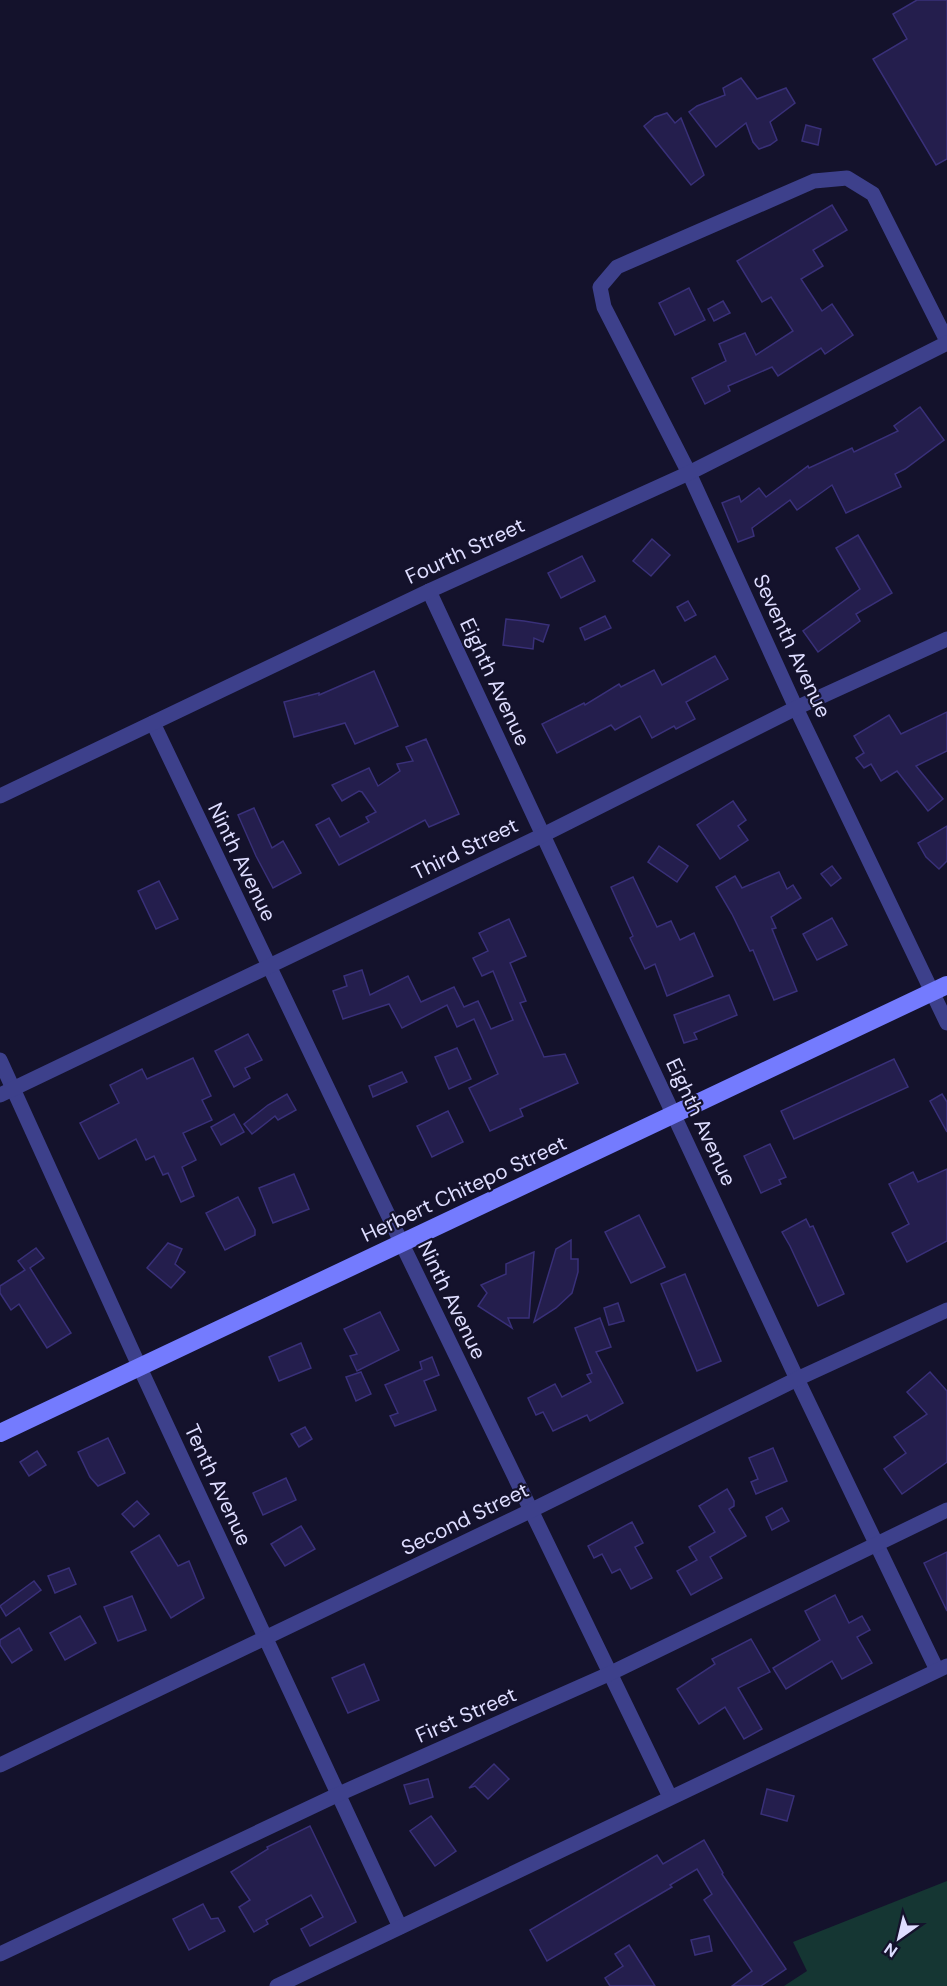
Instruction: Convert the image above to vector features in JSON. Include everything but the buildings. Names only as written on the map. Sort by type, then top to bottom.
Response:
[{"type":"main road","name":"Herbert Chitepo Street","points":[[0,1433],[940,989]]},
{"type":"street","name":"Seventh Avenue","points":[[947,342],[873,194],[847,178],[814,181],[617,267],[600,287],[604,308],[689,473],[796,708],[940,989],[947,1023]]},
{"type":"street","name":"Fourth Street","points":[[0,796],[429,591],[689,473],[947,342]]},
{"type":"street","name":"Eighth Avenue","points":[[429,591],[797,1379],[942,1668]]},
{"type":"street","name":"Third Street","points":[[7,1092],[543,835],[796,708],[947,639]]},
{"type":"street","name":"Ninth Avenue","points":[[153,723],[670,1797]]},
{"type":"street","name":"Tenth Avenue","points":[[0,1060],[7,1092],[140,1368],[400,1927]]},
{"type":"street","name":"Second Street","points":[[1,1763],[532,1510],[797,1379],[947,1310]]},
{"type":"street","name":"First Street","points":[[0,1954],[339,1794],[610,1673],[947,1510]]},
{"type":"street","points":[[277,1986],[942,1668]]},
{"type":"green space","points":[[947,1881],[947,1986],[784,1986],[807,1971],[793,1942]]}]
